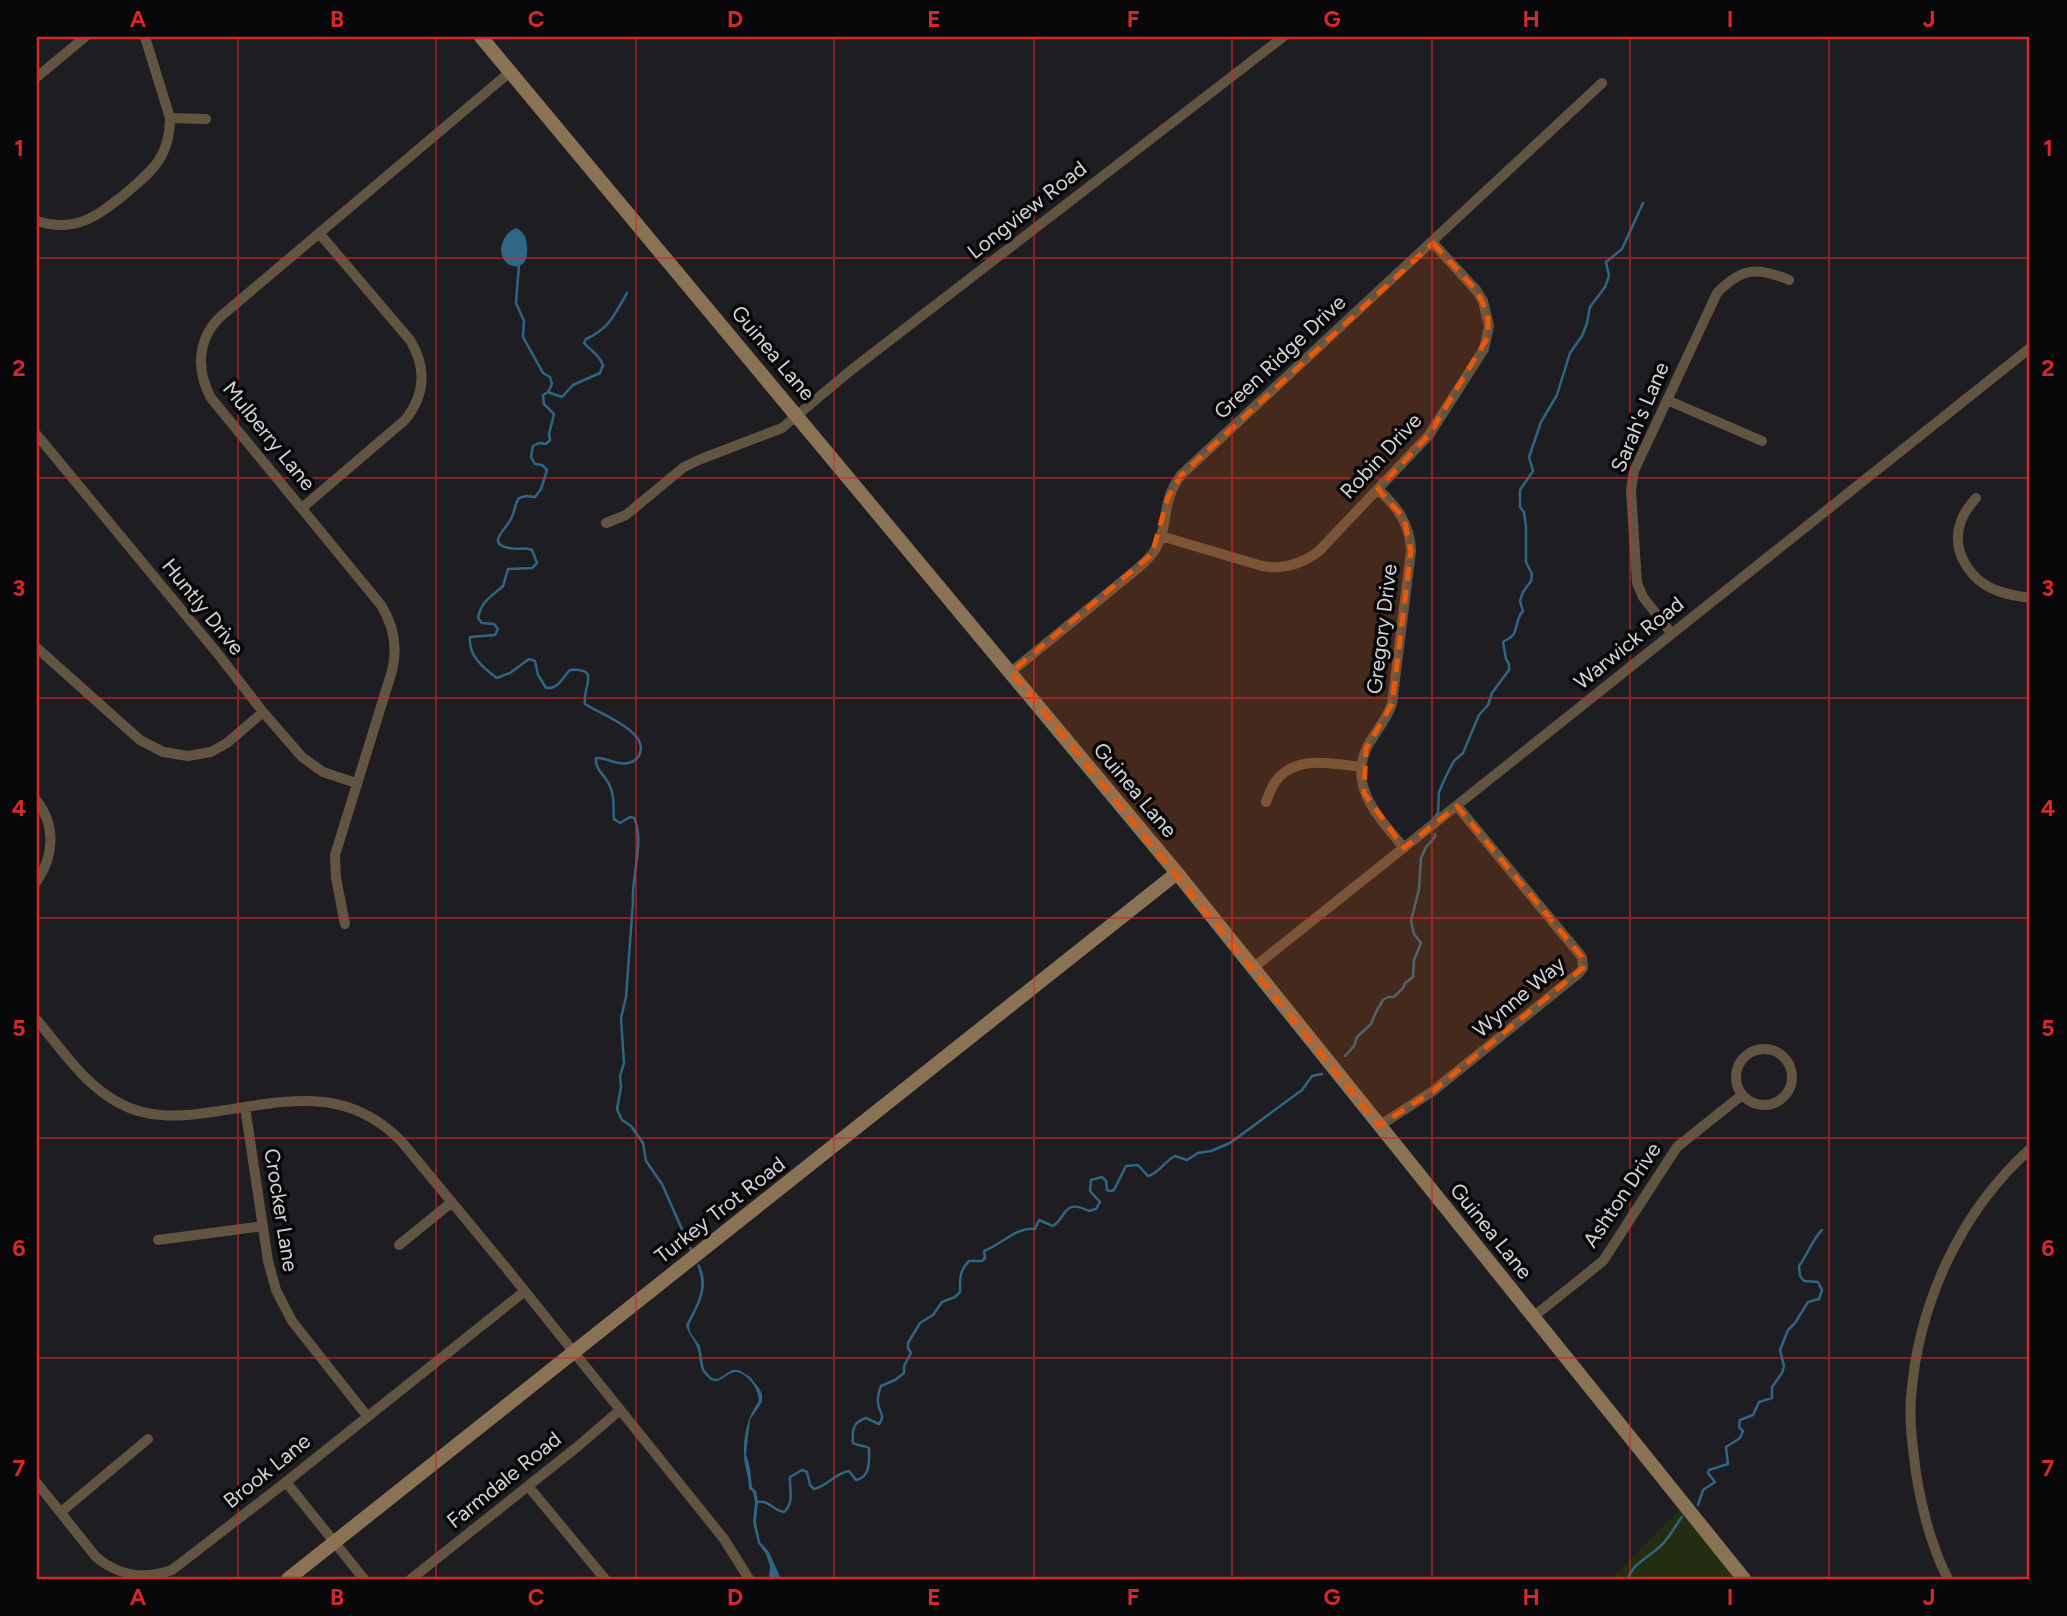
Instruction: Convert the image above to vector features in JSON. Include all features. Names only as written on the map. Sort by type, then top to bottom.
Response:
[{"type":"street","points":[[37,77],[85,37]]},
{"type":"street","points":[[37,221],[70,225],[102,213],[158,164],[167,145],[170,118],[145,37]]},
{"type":"street","name":"Guinea Lane","points":[[481,37],[1177,873],[1744,1579]]},
{"type":"street","name":"Longview Road","points":[[606,523],[626,515],[684,467],[782,428],[831,385],[1283,37]]},
{"type":"street","name":"Mulberry Lane","points":[[345,924],[335,878],[335,855],[392,671],[396,645],[393,629],[382,605],[211,398],[201,374],[201,352],[208,332],[220,317],[510,72]]},
{"type":"street","name":"Green Ridge Drive","points":[[1011,672],[1152,554],[1161,536],[1168,496],[1181,475],[1602,83]]},
{"type":"street","points":[[170,118],[206,119]]},
{"type":"street","points":[[302,508],[405,420],[417,403],[423,379],[419,358],[410,341],[319,233]]},
{"type":"street","name":"Robin Drive","points":[[1161,536],[1262,566],[1291,566],[1319,551],[1429,435],[1480,358],[1488,337],[1488,314],[1483,301],[1433,243]]},
{"type":"street","name":"Sarah's Lane","points":[[1672,634],[1643,597],[1637,583],[1631,490],[1634,471],[1714,298],[1725,284],[1743,273],[1760,271],[1789,280]]},
{"type":"street","name":"Warwick Road","points":[[1253,968],[2030,348]]},
{"type":"street","points":[[1667,400],[1762,441]]},
{"type":"street","name":"Huntly Drive","points":[[37,435],[263,712],[310,764],[323,772],[356,783]]},
{"type":"street","name":"Gregory Drive","points":[[1362,767],[1366,749],[1384,723],[1392,705],[1411,551],[1409,528],[1404,518],[1378,489]]},
{"type":"street","points":[[1976,498],[1965,512],[1958,532],[1958,544],[1963,560],[1975,577],[1985,584],[2004,593],[2030,598]]},
{"type":"street","points":[[37,648],[141,740],[163,752],[188,756],[211,752],[227,743],[263,712]]},
{"type":"street","points":[[1266,802],[1275,782],[1295,766],[1320,762],[1362,767],[1364,793],[1369,803],[1404,848]]},
{"type":"street","points":[[37,801],[51,834],[48,860],[37,881]]},
{"type":"street","name":"Wynne Way","points":[[1379,1126],[1433,1091],[1583,968],[1582,957],[1457,806]]},
{"type":"street","name":"Turkey Trot Road","points":[[288,1579],[1177,873]]},
{"type":"street","points":[[37,1020],[88,1082],[128,1108],[144,1113],[190,1116],[310,1099],[329,1101],[355,1109],[382,1124],[396,1136],[525,1291],[724,1539],[749,1579]]},
{"type":"street","points":[[1757,1049],[1773,1050],[1787,1060],[1792,1079],[1788,1092],[1782,1099],[1770,1105],[1760,1105],[1742,1095],[1736,1080],[1737,1070],[1740,1061],[1748,1054],[1757,1049]]},
{"type":"street","name":"Ashton Drive","points":[[1533,1317],[1603,1261],[1677,1147],[1742,1095]]},
{"type":"street","name":"Crocker Lane","points":[[245,1108],[273,1281],[285,1309],[367,1416]]},
{"type":"street","points":[[1948,1579],[1923,1513],[1912,1444],[1911,1400],[1918,1345],[1941,1274],[1959,1237],[1996,1184],[2030,1149]]},
{"type":"street","points":[[399,1245],[452,1202]]},
{"type":"street","points":[[158,1241],[263,1226]]},
{"type":"street","name":"Brook Lane","points":[[37,1483],[96,1557],[107,1566],[123,1574],[159,1574],[182,1563],[525,1291]]},
{"type":"street","name":"Farmdale Road","points":[[411,1579],[620,1410]]},
{"type":"street","points":[[61,1512],[148,1439]]},
{"type":"street","points":[[286,1482],[364,1579]]},
{"type":"street","points":[[528,1486],[605,1579]]},
{"type":"highlighted area","points":[[1433,243],[1477,291],[1488,314],[1488,337],[1429,435],[1378,489],[1404,518],[1411,551],[1392,704],[1366,749],[1364,793],[1404,848],[1457,806],[1582,957],[1583,968],[1433,1091],[1379,1126],[1011,672],[1152,554],[1168,497],[1181,475]]},
{"type":"green space","points":[[1680,1509],[1739,1579],[1611,1579]]},
{"type":"water","points":[[517,228],[526,238],[526,257],[519,266],[513,266],[503,259],[501,252],[507,234]]},
{"type":"water","points":[[699,1264],[704,1288],[689,1325],[690,1332],[700,1346],[704,1369],[712,1378],[718,1379],[732,1370],[739,1370],[750,1377],[762,1394],[762,1402],[750,1420],[746,1454],[752,1487],[756,1491],[758,1502],[756,1522],[760,1542],[769,1552],[781,1579],[769,1579],[770,1566],[758,1543],[753,1522],[755,1502],[753,1492],[749,1489],[744,1459],[745,1433],[749,1419],[759,1401],[757,1392],[749,1379],[740,1373],[732,1373],[718,1381],[711,1380],[703,1372],[698,1350],[686,1325],[701,1289]]},
{"type":"waterway","points":[[1430,822],[1438,813],[1439,792],[1446,776],[1454,761],[1463,753],[1479,715],[1509,670],[1503,642],[1514,634],[1523,611],[1520,601],[1532,574],[1526,562],[1526,527],[1524,512],[1520,507],[1520,490],[1533,471],[1529,457],[1541,422],[1557,395],[1570,353],[1582,336],[1590,307],[1605,287],[1609,276],[1606,262],[1622,249],[1643,203]]},
{"type":"waterway","points":[[519,264],[516,303],[524,321],[523,337],[543,373],[550,377],[552,384],[548,392]]},
{"type":"waterway","points":[[627,293],[611,320],[584,343],[601,361],[603,365],[600,373],[573,385],[562,397],[548,392],[543,395],[544,404],[554,414],[550,440],[546,444],[533,446],[531,457],[535,464],[542,465],[547,470],[541,489],[535,497],[519,498],[511,519],[498,539],[502,546],[532,550],[537,563],[532,568],[508,569],[503,586],[484,603],[479,612],[478,618],[482,623],[494,624],[498,629],[495,635],[470,637],[470,644],[478,660],[497,678],[510,673],[529,659],[535,661],[538,675],[546,688],[557,685],[570,670],[585,672],[588,675],[585,704],[630,730],[641,745],[638,757],[630,763],[596,758],[598,769],[611,788],[614,819],[620,823],[630,817],[634,818],[638,837],[626,997],[621,1018],[624,1063],[617,1109],[622,1120],[631,1126],[643,1143],[646,1161],[662,1184],[692,1252]]},
{"type":"waterway","points":[[1345,1056],[1354,1046],[1357,1037],[1371,1024],[1383,1000],[1394,997],[1413,977],[1414,960],[1421,943],[1414,934],[1411,921],[1419,889],[1421,858],[1435,834]]},
{"type":"waterway","points":[[757,1502],[765,1502],[784,1512],[790,1500],[790,1477],[802,1470],[807,1472],[810,1485],[814,1489],[844,1472],[849,1471],[856,1480],[864,1476],[868,1468],[869,1448],[853,1443],[854,1427],[866,1418],[879,1424],[882,1418],[878,1401],[881,1386],[904,1373],[904,1366],[911,1353],[908,1343],[920,1323],[933,1315],[942,1302],[960,1292],[962,1272],[969,1261],[982,1261],[985,1258],[984,1251],[1015,1233],[1035,1229],[1039,1220],[1053,1226],[1070,1208],[1089,1211],[1096,1209],[1100,1202],[1090,1191],[1091,1180],[1102,1177],[1106,1181],[1107,1190],[1114,1190],[1126,1166],[1138,1165],[1148,1176],[1175,1156],[1187,1160],[1198,1153],[1230,1143],[1302,1090],[1312,1076],[1322,1074]]},
{"type":"waterway","points":[[1698,1505],[1703,1490],[1715,1482],[1708,1473],[1709,1470],[1728,1464],[1726,1447],[1740,1438],[1743,1431],[1739,1427],[1740,1420],[1753,1415],[1759,1402],[1772,1398],[1772,1387],[1784,1366],[1780,1350],[1788,1330],[1808,1302],[1819,1299],[1822,1290],[1818,1282],[1804,1281],[1800,1276],[1799,1266],[1822,1230]]},
{"type":"waterway","points":[[1628,1579],[1634,1567],[1666,1540],[1682,1517]]}]
